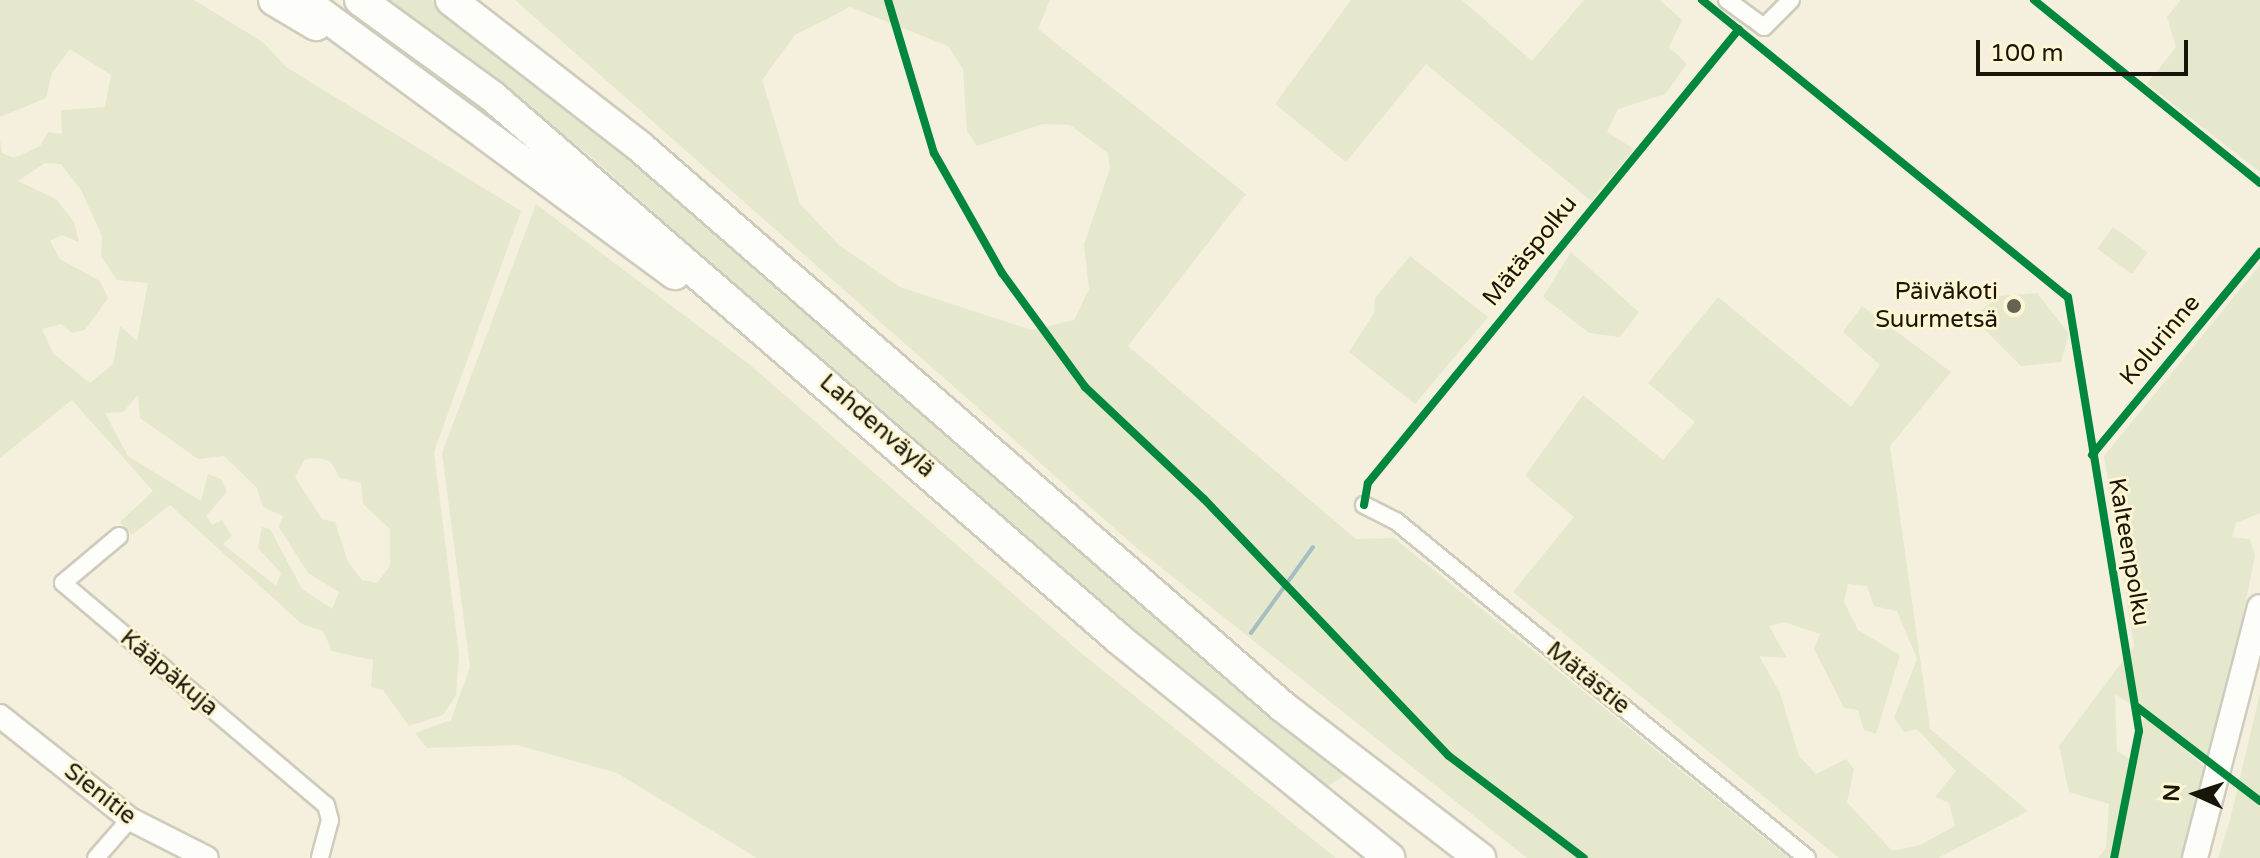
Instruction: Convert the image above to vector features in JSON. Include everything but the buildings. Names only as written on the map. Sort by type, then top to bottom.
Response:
[{"type":"highway","points":[[274,0],[472,119]]},
{"type":"highway","points":[[303,0],[472,119],[828,383]]},
{"type":"highway","name":"Lahdenväylä","points":[[360,0],[492,96],[828,383],[1131,649],[1389,858]]},
{"type":"highway","points":[[451,0],[639,146]]},
{"type":"highway","points":[[481,0],[639,146],[1150,594],[1480,858]]},
{"type":"main road","points":[[2195,858],[2260,607]]},
{"type":"street","points":[[1727,0],[1764,27],[1791,0]]},
{"type":"street","name":"Mätästie","points":[[1364,505],[1396,521],[1807,858]]},
{"type":"street","name":"Kääpäkuja","points":[[119,536],[63,583],[329,811],[320,858]]},
{"type":"street","name":"Sienitie","points":[[0,716],[130,819],[207,858]]},
{"type":"street","points":[[96,858],[130,819]]},
{"type":"green space","points":[[0,0],[194,0],[264,43],[286,67],[521,211],[434,452],[459,654],[456,695],[443,715],[409,726],[383,690],[371,687],[373,660],[332,651],[323,631],[302,624],[170,505],[132,535],[120,522],[153,491],[72,400],[0,458],[0,140],[2,153],[14,158],[40,146],[48,132],[62,134],[61,110],[105,107],[111,75],[70,49],[52,73],[46,98],[0,117]],"holes":[[[45,163],[61,164],[81,190],[102,236],[101,256],[117,280],[148,283],[137,341],[120,326],[113,364],[90,383],[53,353],[42,329],[61,324],[72,333],[85,330],[108,298],[100,281],[60,259],[50,241],[62,235],[79,242],[74,222],[56,199],[18,181]],[[138,395],[140,418],[198,459],[224,456],[257,488],[263,507],[283,516],[279,527],[308,573],[339,592],[332,609],[302,589],[270,529],[262,527],[258,548],[281,573],[276,586],[223,544],[232,536],[222,520],[212,525],[206,516],[227,492],[221,479],[208,474],[201,501],[128,456],[105,413],[123,412]],[[319,458],[331,462],[340,478],[361,483],[363,504],[390,529],[390,566],[377,583],[362,580],[348,562],[335,522],[322,519],[295,477],[305,459]]]},
{"type":"green space","points":[[387,0],[431,0],[577,115],[1345,775],[1322,790],[1068,579],[588,154]]},
{"type":"green space","points":[[515,0],[1050,0],[1038,29],[1246,194],[1128,346],[1356,539],[1394,538],[1789,858],[1527,858],[1139,550]],"holes":[[[850,7],[948,46],[963,69],[967,131],[977,146],[1043,124],[1070,125],[1108,153],[1110,169],[1084,244],[1089,289],[1074,320],[1031,330],[900,287],[840,246],[800,204],[762,80],[795,35]]]},
{"type":"green space","points":[[1351,0],[1462,0],[1532,61],[1584,0],[1660,0],[1682,20],[1669,47],[1687,64],[1665,94],[1618,109],[1607,132],[1634,149],[1591,201],[1426,64],[1346,162],[1275,104]]},
{"type":"green space","points":[[2181,0],[2260,0],[2260,172],[2147,84],[2176,47],[2167,17]]},
{"type":"green space","points":[[536,204],[749,364],[1081,653],[1336,858],[757,858],[617,773],[517,745],[427,748],[415,733],[451,720],[470,667],[442,453]]},
{"type":"green space","points":[[2113,227],[2148,252],[2132,274],[2097,249]]},
{"type":"green space","points":[[1571,252],[1639,312],[1620,337],[1589,333],[1543,297]]},
{"type":"green space","points":[[1410,256],[1488,317],[1415,404],[1349,352],[1374,313],[1375,298]]},
{"type":"green space","points":[[2260,265],[2260,513],[2236,523],[2232,537],[2250,539],[2255,556],[2214,760],[2115,694],[2117,751],[2131,760],[2109,858],[2098,858],[2106,848],[2109,804],[2069,792],[2059,746],[2134,646],[2104,456]]},
{"type":"green space","points":[[2037,293],[2069,334],[2061,362],[2021,366],[1972,317],[2000,296]]},
{"type":"green space","points":[[1718,297],[1851,407],[1880,365],[1843,332],[1862,306],[1951,372],[1890,446],[1930,729],[2028,811],[1938,858],[1839,858],[1513,592],[1574,517],[1525,476],[1583,395],[1663,460],[1695,422],[1648,383]],"holes":[[[1848,584],[1867,586],[1874,606],[1897,611],[1917,659],[1894,718],[1904,732],[1917,729],[1956,771],[1935,797],[1949,803],[1955,826],[1920,845],[1892,851],[1847,802],[1854,769],[1846,759],[1816,774],[1799,756],[1780,693],[1759,656],[1787,658],[1769,626],[1784,622],[1820,634],[1814,649],[1844,708],[1858,710],[1864,730],[1876,734],[1900,655],[1858,630],[1844,602]]]},
{"type":"green space","points":[[2260,693],[2260,858],[2218,858],[2230,820]]},
{"type":"green space","points":[[2144,716],[2209,770],[2182,858],[2118,858]]},
{"type":"waterway","points":[[1251,633],[1313,547]]},
{"type":"cycle path","points":[[888,0],[934,153],[1002,273],[1085,387],[1204,499],[1449,756],[1584,858]]},
{"type":"cycle path","name":"Kalteenpolku","points":[[1702,0],[2068,297],[2139,731],[2114,858]]},
{"type":"cycle path","points":[[2034,0],[2260,183]]},
{"type":"cycle path","name":"Mätäspolku","points":[[1364,505],[1368,483],[1739,29]]},
{"type":"cycle path","name":"Kolurinne","points":[[2092,455],[2260,252]]},
{"type":"cycle path","points":[[2137,707],[2260,801]]},
{"type":"place","name":"Päiväkoti Suurmetsä","points":[[2014,306]]}]
